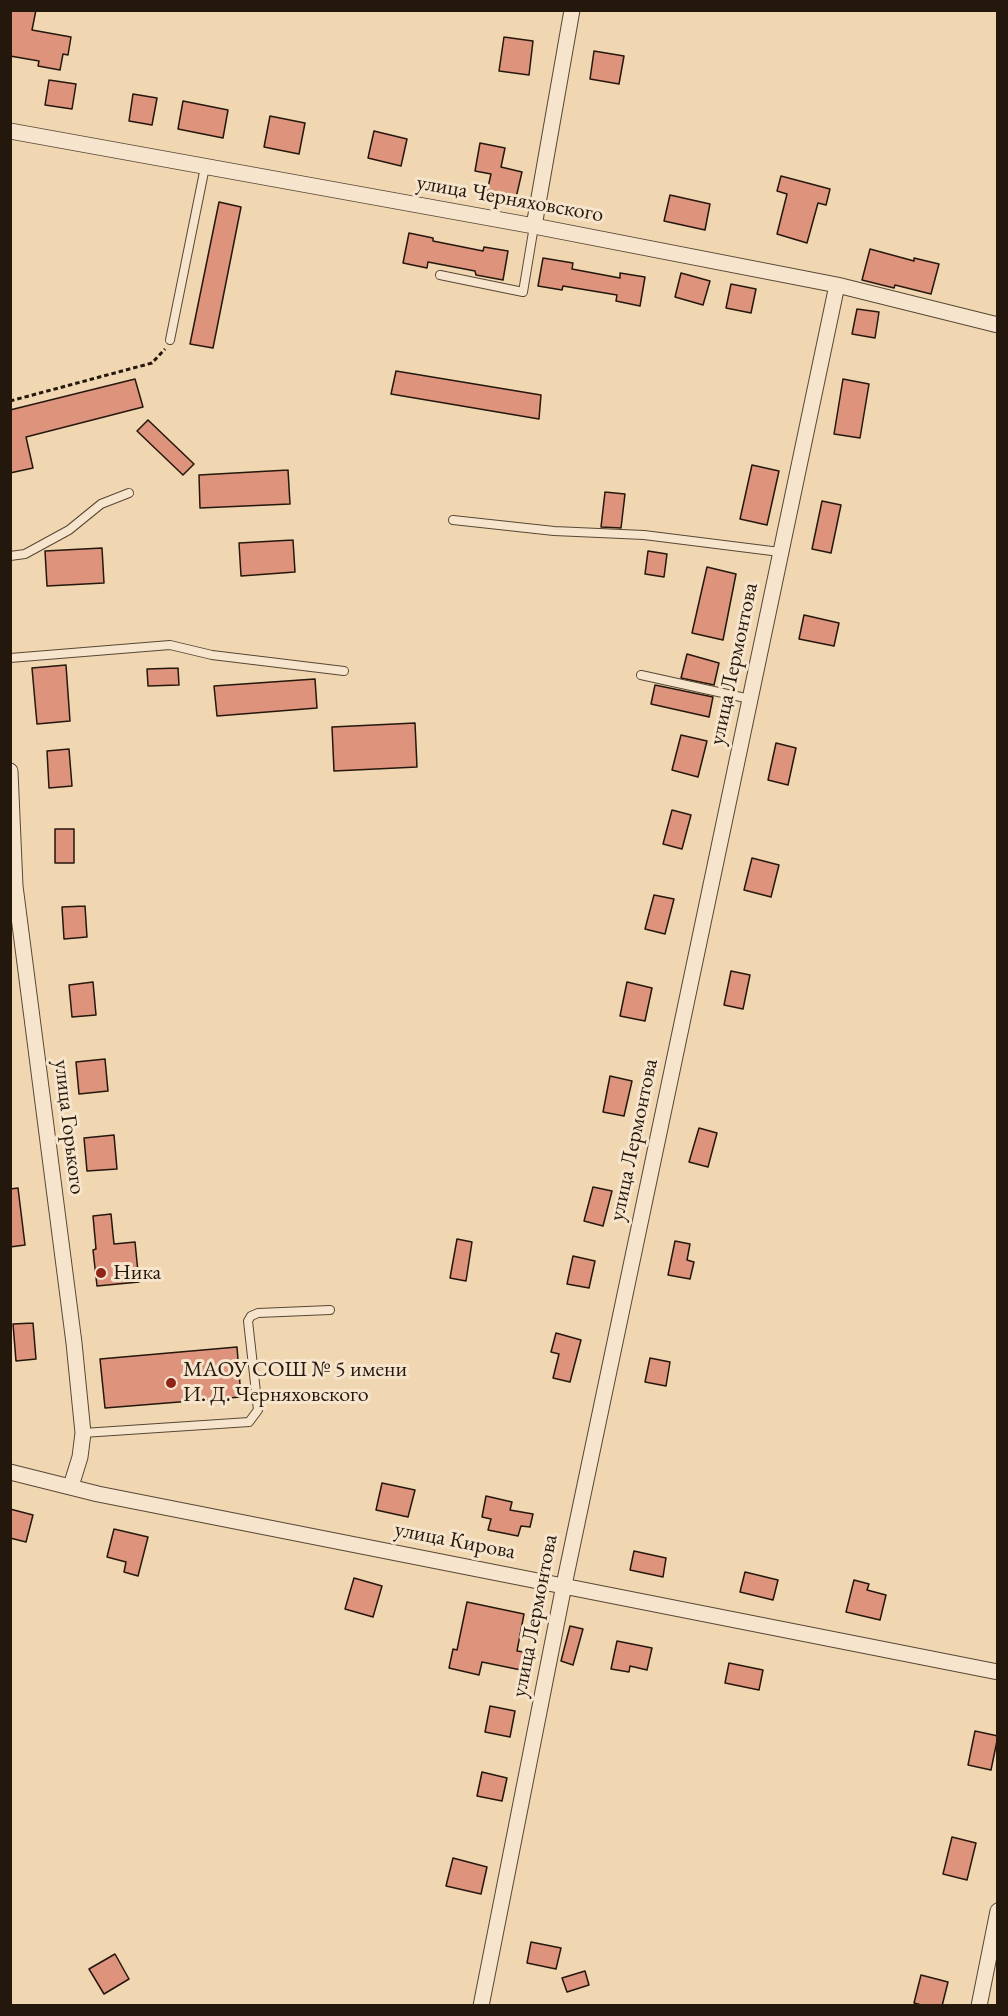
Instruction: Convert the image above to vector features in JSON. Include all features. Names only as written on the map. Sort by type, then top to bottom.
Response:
[{"type":"street","points":[[534,226],[572,10]]},
{"type":"street","name":"улица Черняховского","points":[[10,131],[534,226],[837,285],[998,326]]},
{"type":"street","name":"улица Лермонтова","points":[[481,2006],[564,1585],[837,285]]},
{"type":"street","name":"улица Горького","points":[[10,771],[13,886],[75,1343],[83,1433],[80,1457],[70,1486]]},
{"type":"street","name":"улица Кирова","points":[[10,1472],[110,1496],[998,1672]]},
{"type":"street","points":[[979,2006],[998,1911]]},
{"type":"lane","points":[[170,340],[205,167]]},
{"type":"lane","points":[[440,275],[523,292],[534,226]]},
{"type":"lane","points":[[10,556],[25,554],[69,530],[101,504],[129,493]]},
{"type":"lane","points":[[453,520],[554,531],[644,535],[780,552]]},
{"type":"lane","points":[[10,658],[170,645],[212,655],[344,671]]},
{"type":"lane","points":[[641,675],[750,699]]},
{"type":"lane","points":[[83,1433],[249,1422],[258,1410],[248,1321],[251,1316],[258,1313],[330,1310]]},
{"type":"path","points":[[10,402],[152,363],[161,355],[170,340]]},
{"type":"building","points":[[10,10],[36,10],[32,30],[71,37],[68,55],[63,54],[60,70],[38,66],[39,61],[10,56]]},
{"type":"building","points":[[504,37],[533,41],[529,75],[499,71]]},
{"type":"building","points":[[594,51],[624,56],[619,84],[590,79]]},
{"type":"building","points":[[49,80],[76,84],[72,109],[45,105]]},
{"type":"building","points":[[133,94],[157,98],[152,125],[129,121]]},
{"type":"building","points":[[183,101],[228,110],[223,138],[178,129]]},
{"type":"building","points":[[270,116],[305,123],[299,154],[264,147]]},
{"type":"building","points":[[374,131],[407,139],[401,166],[368,158]]},
{"type":"building","points":[[480,143],[505,148],[501,167],[522,172],[515,202],[486,196],[491,174],[475,171]]},
{"type":"building","points":[[781,176],[830,189],[826,205],[818,203],[807,243],[777,234],[787,194],[777,191]]},
{"type":"building","points":[[670,195],[710,204],[705,230],[664,221]]},
{"type":"building","points":[[219,202],[241,207],[213,348],[190,344]]},
{"type":"building","points":[[409,233],[433,238],[433,241],[483,251],[484,247],[508,251],[503,280],[476,275],[475,271],[428,262],[427,268],[403,263]]},
{"type":"building","points":[[870,249],[914,261],[914,258],[939,264],[931,294],[862,280]]},
{"type":"building","points":[[543,258],[573,263],[572,269],[620,278],[620,273],[645,277],[640,306],[616,301],[617,295],[563,286],[562,290],[538,286]]},
{"type":"building","points":[[681,273],[710,281],[703,305],[675,297]]},
{"type":"building","points":[[731,284],[756,289],[751,313],[726,308]]},
{"type":"building","points":[[857,309],[879,312],[875,338],[852,334]]},
{"type":"building","points":[[396,371],[541,395],[539,419],[391,394]]},
{"type":"building","points":[[135,379],[143,407],[26,437],[33,468],[10,473],[10,410]]},
{"type":"building","points":[[843,379],[869,384],[860,438],[834,434]]},
{"type":"building","points":[[148,420],[194,464],[183,475],[137,431]]},
{"type":"building","points":[[752,465],[779,471],[767,525],[740,519]]},
{"type":"building","points":[[288,470],[290,504],[200,508],[199,475]]},
{"type":"building","points":[[605,492],[625,494],[621,528],[601,527]]},
{"type":"building","points":[[822,501],[841,505],[831,553],[812,549]]},
{"type":"building","points":[[293,540],[295,572],[241,576],[239,543]]},
{"type":"building","points":[[102,548],[104,583],[47,586],[45,551]]},
{"type":"building","points":[[648,551],[667,554],[664,577],[645,574]]},
{"type":"building","points":[[707,567],[736,574],[723,640],[692,633]]},
{"type":"building","points":[[804,615],[839,623],[834,646],[799,639]]},
{"type":"building","points":[[687,654],[719,663],[714,685],[681,678]]},
{"type":"building","points":[[66,665],[70,721],[37,724],[32,668]]},
{"type":"building","points":[[178,668],[179,685],[148,686],[147,669]]},
{"type":"building","points":[[315,679],[317,708],[217,716],[214,686]]},
{"type":"building","points":[[655,685],[713,697],[709,717],[651,704]]},
{"type":"building","points":[[415,723],[417,767],[334,771],[332,727]]},
{"type":"building","points":[[681,735],[707,741],[698,777],[672,770]]},
{"type":"building","points":[[776,743],[796,748],[788,785],[768,780]]},
{"type":"building","points":[[69,749],[72,786],[49,788],[47,751]]},
{"type":"building","points":[[672,810],[691,815],[682,849],[663,844]]},
{"type":"building","points":[[55,829],[74,829],[74,863],[55,863]]},
{"type":"building","points":[[752,858],[779,865],[771,897],[744,890]]},
{"type":"building","points":[[654,895],[674,899],[665,934],[645,929]]},
{"type":"building","points":[[85,906],[87,937],[64,939],[62,907]]},
{"type":"building","points":[[731,971],[750,975],[743,1009],[724,1005]]},
{"type":"building","points":[[93,982],[96,1015],[72,1017],[69,985]]},
{"type":"building","points":[[627,982],[652,988],[645,1021],[620,1016]]},
{"type":"building","points":[[105,1059],[108,1091],[79,1094],[76,1062]]},
{"type":"building","points":[[610,1076],[632,1081],[624,1116],[603,1112]]},
{"type":"building","points":[[699,1128],[717,1133],[708,1167],[689,1162]]},
{"type":"building","points":[[114,1135],[117,1169],[87,1171],[84,1138]]},
{"type":"building","points":[[593,1187],[612,1191],[603,1226],[584,1221]]},
{"type":"building","points":[[18,1188],[25,1245],[10,1247],[10,1189]]},
{"type":"building","points":[[111,1214],[114,1244],[135,1242],[139,1282],[97,1286],[93,1250],[96,1249],[93,1216]]},
{"type":"building","points":[[457,1239],[472,1242],[466,1281],[450,1278]]},
{"type":"building","points":[[675,1241],[690,1244],[687,1260],[694,1262],[690,1279],[668,1275]]},
{"type":"building","points":[[573,1256],[595,1261],[589,1288],[567,1284]]},
{"type":"building","points":[[33,1323],[36,1359],[16,1361],[13,1324]]},
{"type":"building","points":[[556,1333],[581,1340],[570,1382],[553,1378],[559,1354],[551,1352]]},
{"type":"building","name":"МАОУ СОШ № 5 имени И. Д. Черняховского","points":[[237,1347],[241,1397],[105,1408],[100,1359]]},
{"type":"building","points":[[650,1358],[670,1362],[666,1386],[645,1382]]},
{"type":"building","points":[[382,1483],[415,1490],[408,1517],[376,1510]]},
{"type":"building","points":[[486,1496],[512,1502],[510,1510],[533,1514],[530,1527],[521,1526],[518,1536],[488,1530],[491,1519],[482,1517]]},
{"type":"building","points":[[10,1509],[33,1515],[26,1542],[10,1538]]},
{"type":"building","points":[[114,1529],[148,1537],[138,1576],[124,1572],[126,1562],[107,1557]]},
{"type":"building","points":[[634,1551],[666,1558],[663,1577],[630,1570]]},
{"type":"building","points":[[745,1572],[778,1580],[773,1600],[740,1592]]},
{"type":"building","points":[[354,1578],[382,1586],[373,1617],[345,1609]]},
{"type":"building","points":[[854,1580],[869,1584],[867,1590],[886,1595],[880,1620],[846,1612]]},
{"type":"building","points":[[467,1602],[524,1614],[517,1651],[524,1652],[521,1670],[482,1662],[479,1675],[449,1668],[453,1649],[457,1650]]},
{"type":"building","points":[[570,1626],[583,1629],[573,1665],[561,1661]]},
{"type":"building","points":[[617,1641],[652,1648],[647,1670],[630,1666],[629,1672],[611,1669]]},
{"type":"building","points":[[729,1663],[763,1670],[759,1690],[725,1683]]},
{"type":"building","points":[[490,1706],[515,1711],[510,1737],[485,1732]]},
{"type":"building","points":[[975,1731],[998,1736],[991,1770],[968,1765]]},
{"type":"building","points":[[482,1772],[507,1778],[502,1801],[477,1796]]},
{"type":"building","points":[[952,1837],[976,1843],[967,1880],[943,1874]]},
{"type":"building","points":[[453,1858],[487,1867],[481,1894],[446,1886]]},
{"type":"building","points":[[531,1942],[561,1948],[556,1969],[527,1963]]},
{"type":"building","points":[[115,1954],[129,1979],[104,1994],[89,1969]]},
{"type":"building","points":[[585,1971],[589,1985],[567,1992],[562,1978]]},
{"type":"building","points":[[921,1975],[948,1982],[942,2006],[925,2006],[914,2003]]},
{"type":"place","name":"Ника","points":[[101,1273]]},
{"type":"place","name":"МАОУ СОШ № 5 имени И. Д. Черняховского","points":[[171,1383]]}]
